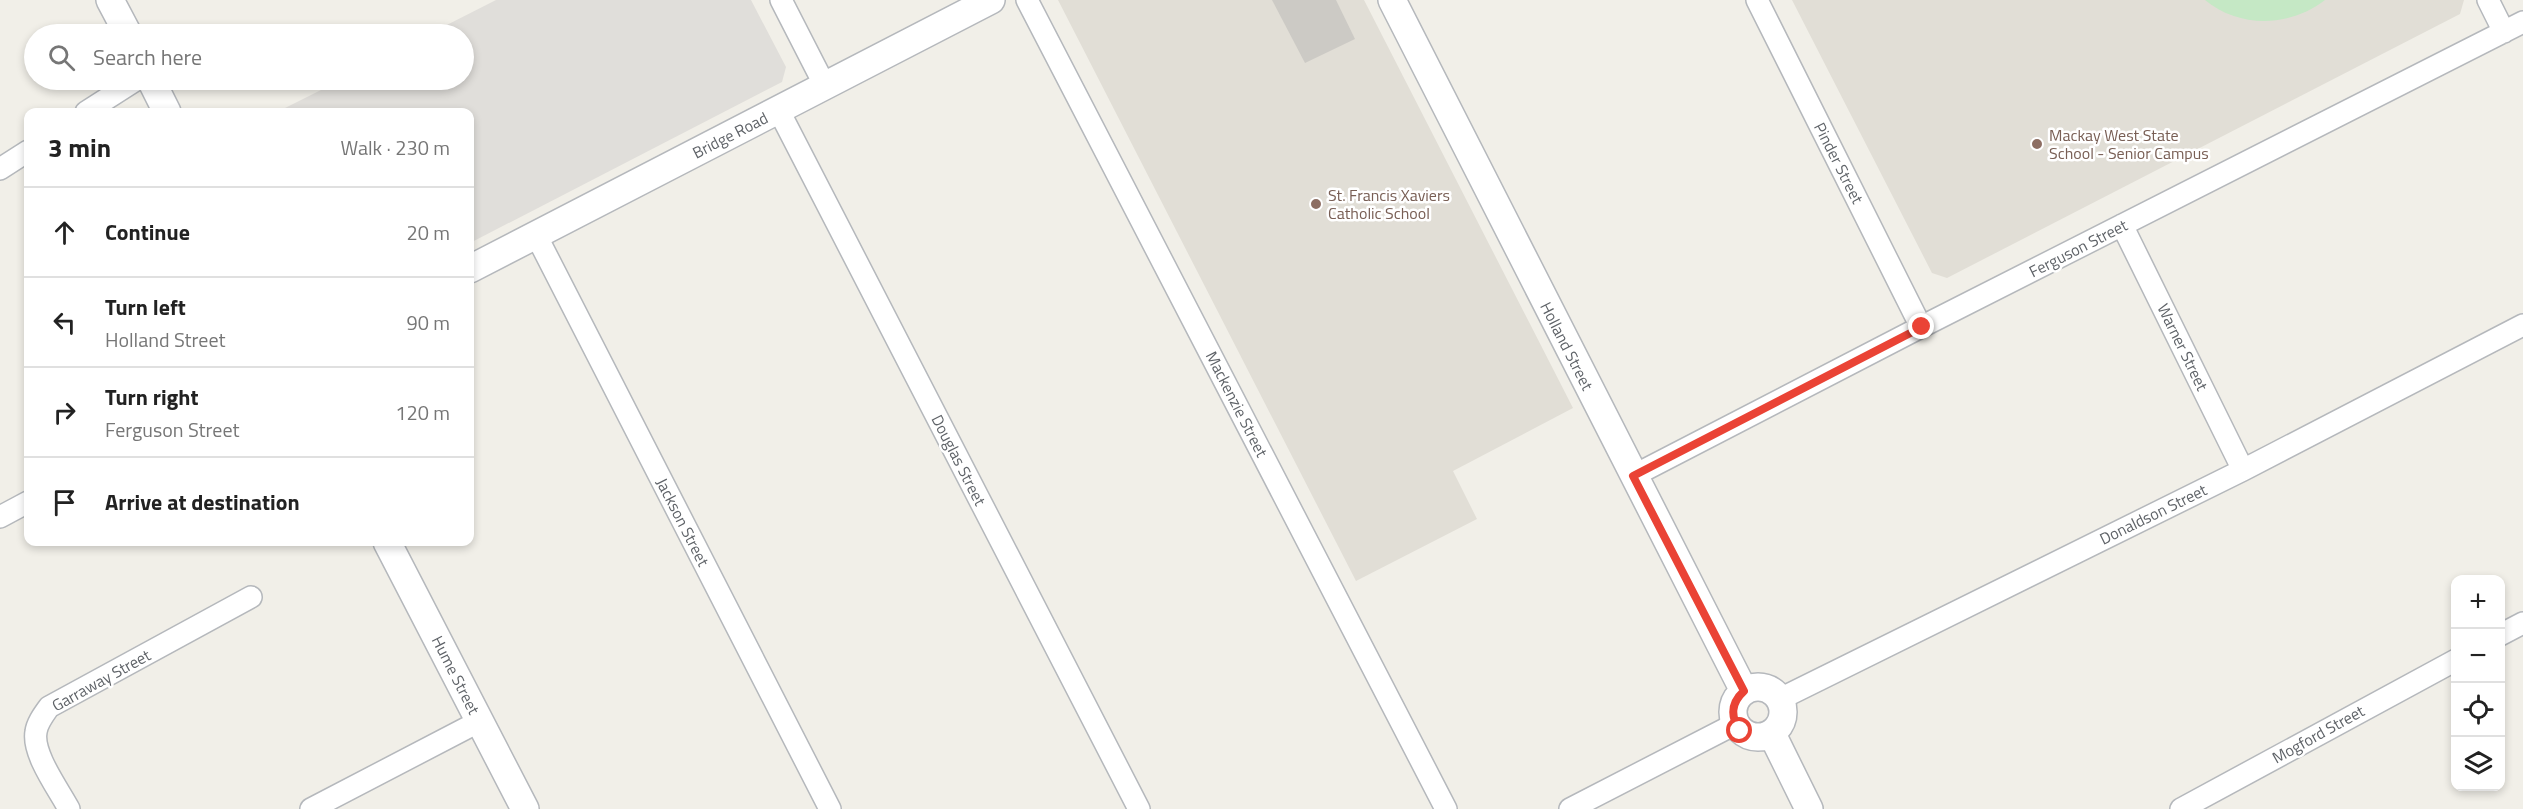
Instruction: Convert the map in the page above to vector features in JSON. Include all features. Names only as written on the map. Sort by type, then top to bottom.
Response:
[{"type":"street","points":[[110,0],[123,24]]},
{"type":"street","points":[[781,0],[825,86]]},
{"type":"street","name":"Bridge Road","points":[[474,267],[991,0]]},
{"type":"street","name":"Mackenzie Street","points":[[1027,0],[1446,809]]},
{"type":"street","name":"Holland Street","points":[[1392,0],[1744,691]]},
{"type":"street","name":"Pinder Street","points":[[1757,0],[1922,327]]},
{"type":"street","points":[[2488,0],[2514,27]]},
{"type":"street","name":"Ferguson Street","points":[[1633,476],[2514,27]]},
{"type":"street","points":[[92,108],[120,90]]},
{"type":"street","points":[[156,90],[165,108]]},
{"type":"street","name":"Douglas Street","points":[[779,111],[1139,809]]},
{"type":"street","points":[[0,170],[24,154]]},
{"type":"street","name":"Warner Street","points":[[2122,225],[2243,470]]},
{"type":"street","name":"Jackson Street","points":[[536,235],[830,809]]},
{"type":"street","name":"Donaldson Street","points":[[1780,699],[2243,470],[2523,325]]},
{"type":"street","points":[[0,517],[24,504]]},
{"type":"street","name":"Hume Street","points":[[389,546],[525,809]]},
{"type":"street","name":"Garraway Street","points":[[69,809],[41,758],[35,733],[41,718],[49,707],[251,597]]},
{"type":"street","points":[[2505,632],[2523,623]]},
{"type":"street","name":"Mogford Street","points":[[2181,809],[2451,663]]},
{"type":"street","points":[[1758,687],[1767,688],[1780,699],[1783,717],[1772,734],[1758,738],[1749,736],[1735,724],[1732,712],[1734,704],[1744,691],[1758,687]]},
{"type":"street","points":[[311,809],[480,721]]},
{"type":"street","points":[[1570,809],[1735,724]]},
{"type":"street","points":[[1772,734],[1809,809]]},
{"type":"shaded area","points":[[496,0],[751,0],[786,67],[782,82],[474,241],[474,108],[285,108],[321,90],[474,90],[474,24],[449,24]]},
{"type":"shaded area","name":"St. Francis Xaviers Catholic School","points":[[1058,0],[1364,0],[1573,408],[1453,471],[1477,519],[1356,581]]},
{"type":"shaded area","name":"Mackay West State School - Senior Campus","points":[[1792,0],[2464,0],[2460,14],[1947,278],[1932,273]]},
{"type":"green space","points":[[2205,0],[2325,0],[2296,15],[2281,20],[2265,21],[2234,16]]},
{"type":"building","points":[[1272,0],[1336,0],[1355,39],[1305,63]]},
{"type":"place","name":"Mackay West State School - Senior Campus","points":[[2037,144]]},
{"type":"place","name":"St. Francis Xaviers Catholic School","points":[[1316,204]]},
{"type":"route","points":[[1740,731],[1735,724],[1732,712],[1738,696],[1744,691],[1633,476],[1922,327]]}]
